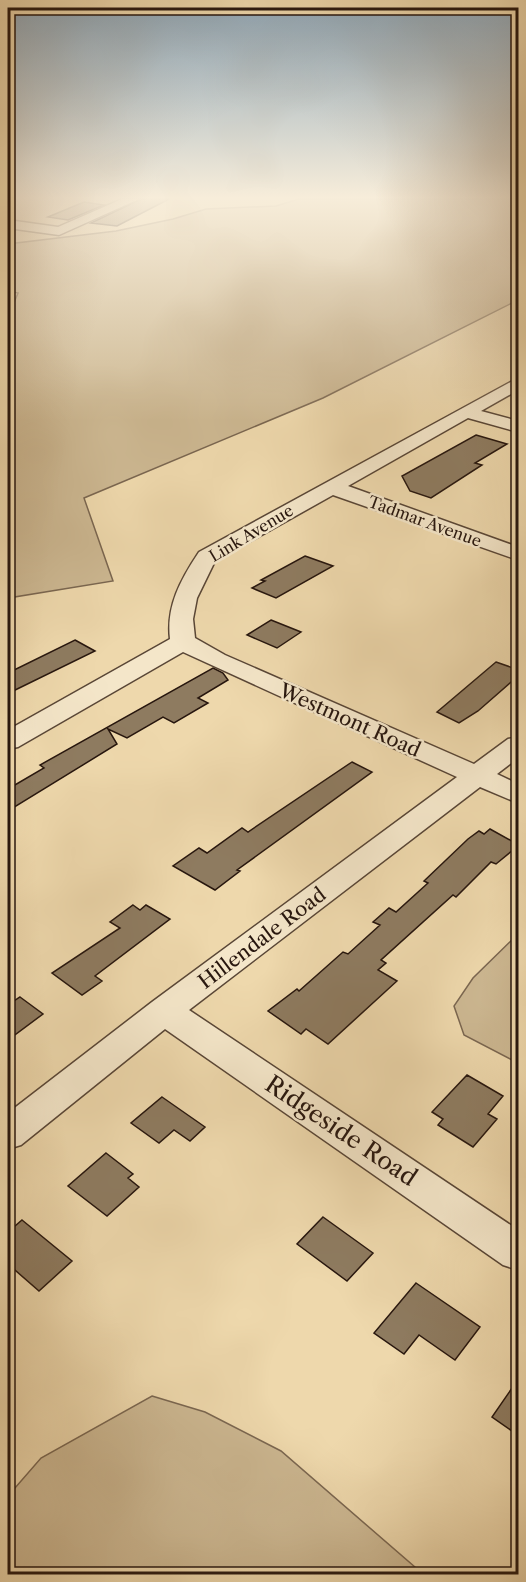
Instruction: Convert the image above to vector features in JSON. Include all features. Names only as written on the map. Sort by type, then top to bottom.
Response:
[{"type":"street","name":"Link Avenue","points":[[183,642],[179,622],[191,581],[207,557],[519,383]]},
{"type":"street","points":[[466,412],[519,427]]},
{"type":"street","name":"Tadmar Avenue","points":[[331,487],[519,554]]},
{"type":"street","points":[[8,741],[183,642]]},
{"type":"street","name":"Westmont Road","points":[[183,642],[519,794]]},
{"type":"street","name":"Hillendale Road","points":[[8,1134],[164,1011],[519,745]]},
{"type":"street","name":"Ridgeside Road","points":[[164,1011],[519,1252]]},
{"type":"shaded area","points":[[8,273],[518,273],[518,300],[323,398],[84,498],[113,581],[8,598],[8,307],[13,305],[18,293],[8,291]]},
{"type":"shaded area","points":[[518,934],[518,1063],[464,1035],[454,1006],[473,978]]},
{"type":"shaded area","points":[[152,1396],[205,1412],[281,1451],[423,1574],[8,1574],[8,1496],[41,1458]]},
{"type":"building","points":[[476,435],[507,444],[475,463],[482,465],[431,498],[410,491],[402,476]]},
{"type":"building","points":[[305,556],[333,566],[276,598],[252,588],[265,581],[261,580]]},
{"type":"building","points":[[271,620],[301,632],[277,648],[247,635]]},
{"type":"building","points":[[75,640],[95,651],[9,693],[8,673]]},
{"type":"building","points":[[496,662],[519,670],[519,675],[478,711],[459,723],[437,712]]},
{"type":"building","points":[[213,668],[223,673],[228,680],[198,698],[208,703],[174,723],[163,717],[127,738],[108,729],[117,744],[8,811],[8,789],[44,768],[40,765]]},
{"type":"building","points":[[352,762],[372,772],[237,870],[240,871],[215,890],[173,866],[199,848],[207,853],[242,828],[248,832]]},
{"type":"building","points":[[490,829],[519,845],[496,864],[491,862],[456,897],[453,895],[381,960],[386,963],[378,970],[397,981],[328,1044],[306,1029],[301,1034],[268,1011],[297,989],[299,991],[343,952],[348,954],[380,925],[373,922],[389,908],[396,912],[428,883],[424,881],[468,839],[479,831],[484,834]]},
{"type":"building","points":[[133,905],[140,910],[146,905],[170,919],[95,976],[102,981],[82,995],[52,973],[120,928],[110,922]]},
{"type":"building","points":[[20,997],[43,1014],[8,1040],[8,1005]]},
{"type":"building","points":[[467,1075],[503,1096],[488,1114],[497,1119],[473,1147],[438,1125],[443,1119],[432,1112]]},
{"type":"building","points":[[162,1097],[205,1127],[190,1141],[174,1130],[159,1143],[131,1123]]},
{"type":"building","points":[[106,1153],[133,1174],[128,1178],[139,1187],[107,1216],[68,1186]]},
{"type":"building","points":[[323,1217],[373,1253],[347,1281],[297,1244]]},
{"type":"building","points":[[22,1220],[72,1261],[39,1291],[8,1264],[8,1232]]},
{"type":"building","points":[[416,1283],[480,1327],[455,1360],[419,1335],[404,1354],[374,1333]]},
{"type":"building","points":[[519,1378],[519,1436],[492,1417]]}]
